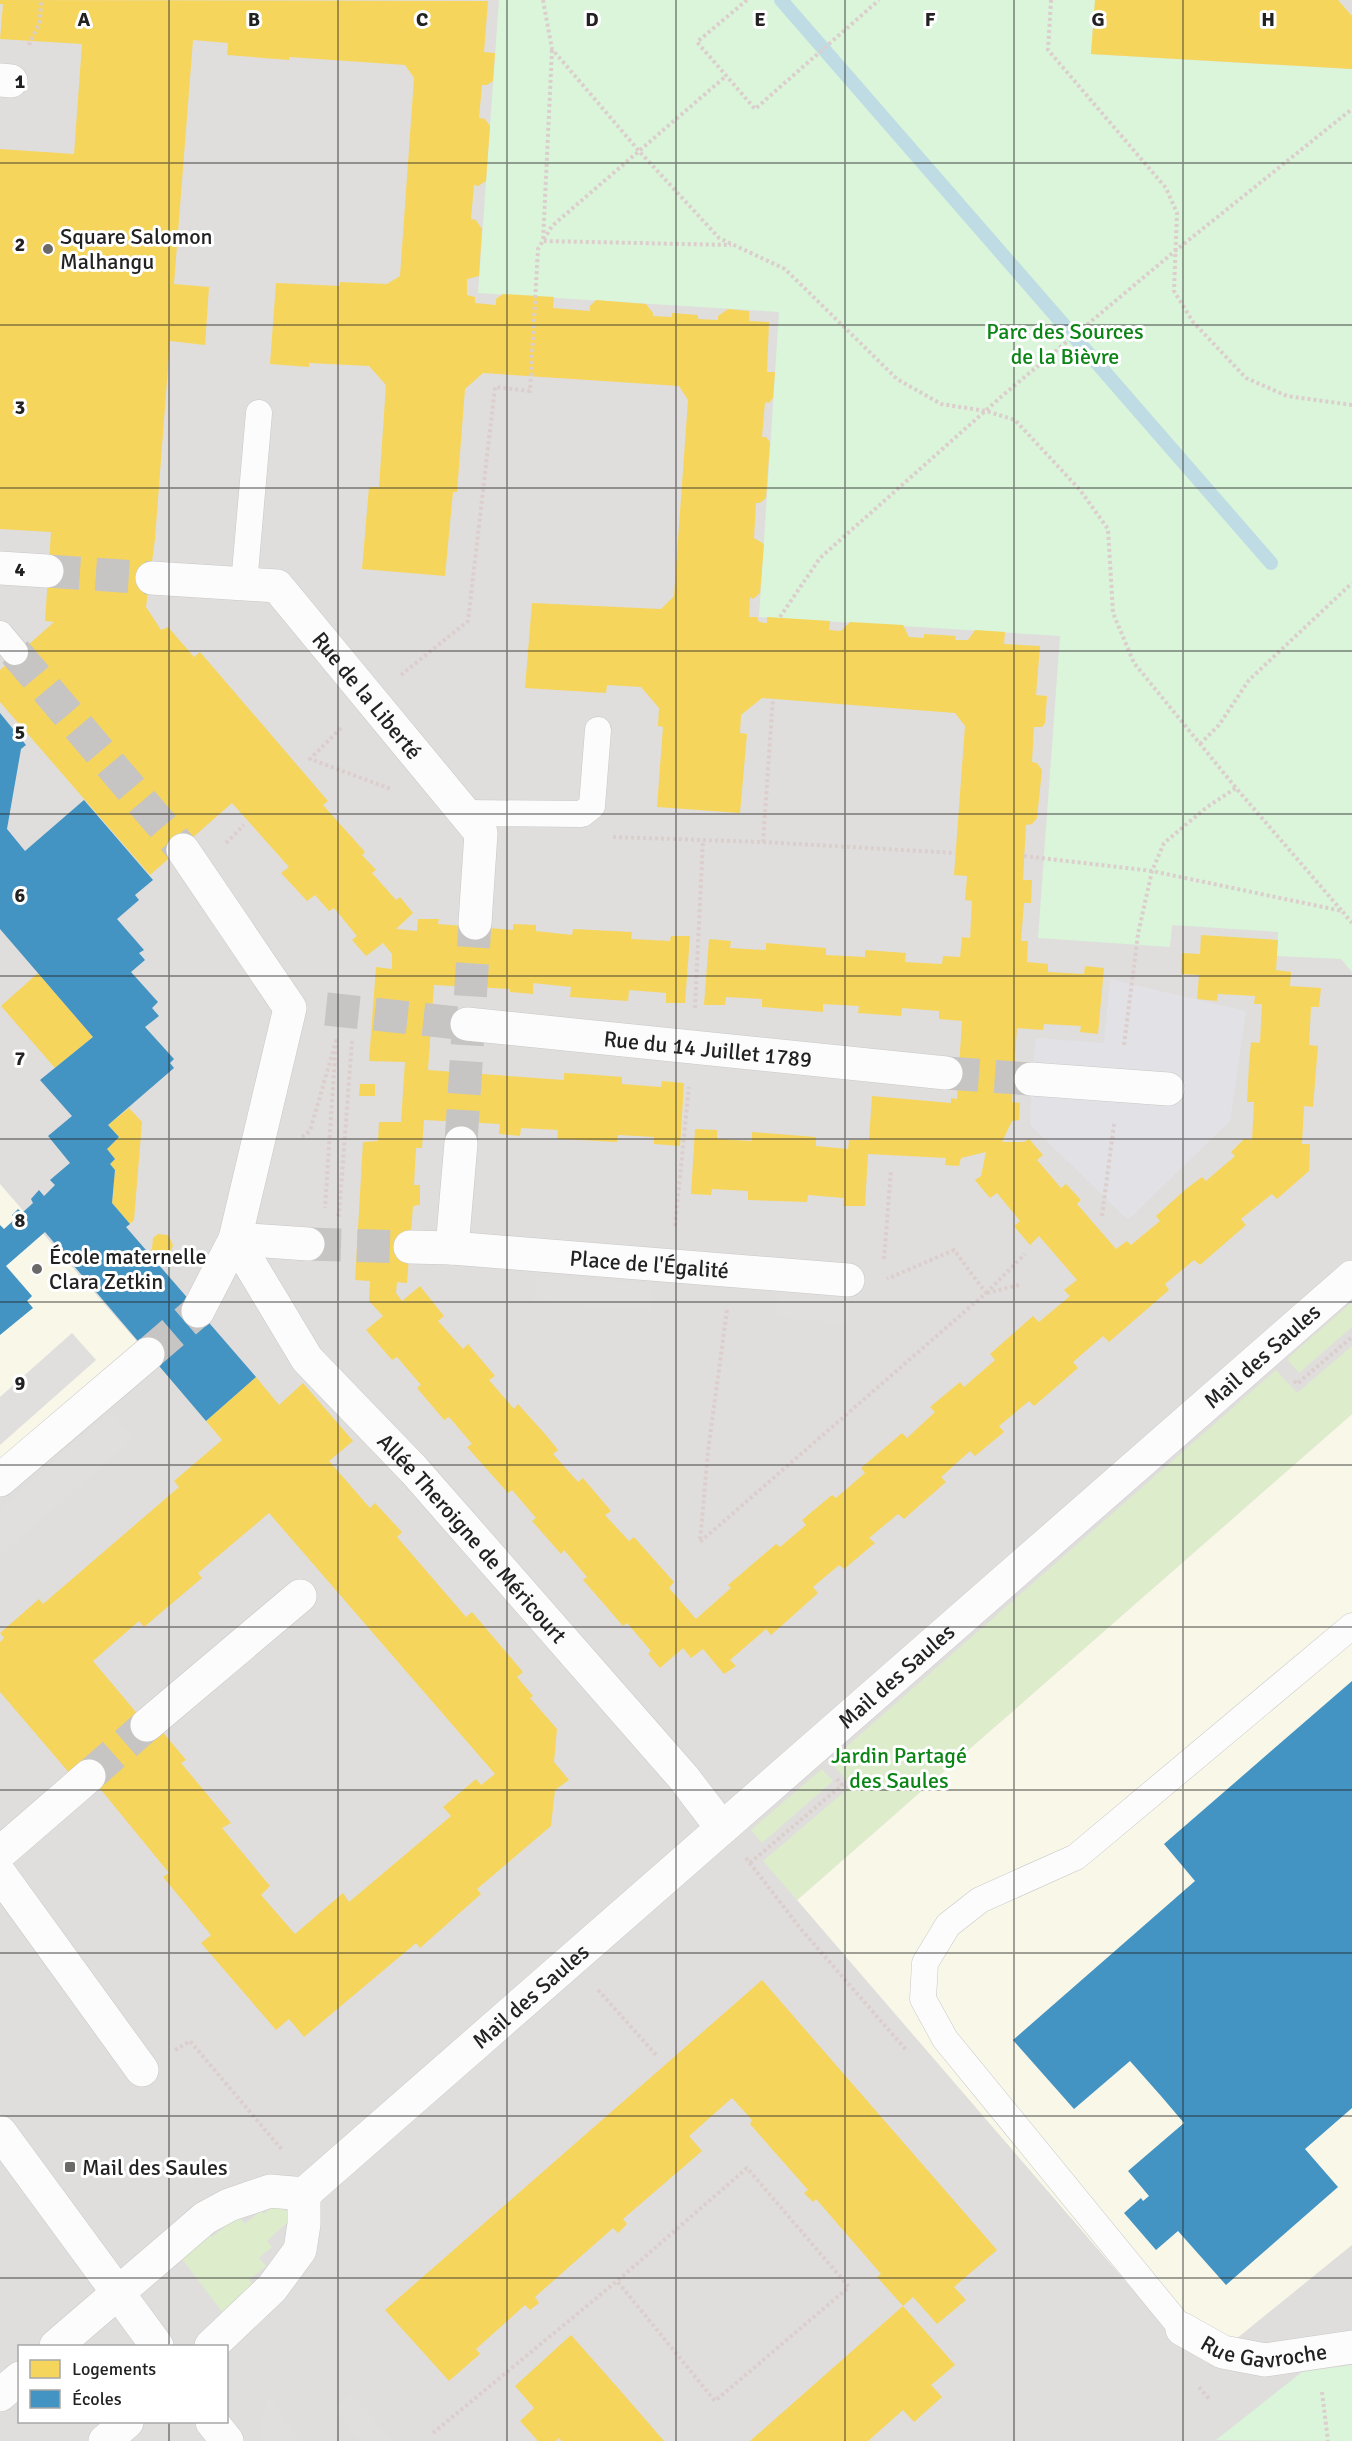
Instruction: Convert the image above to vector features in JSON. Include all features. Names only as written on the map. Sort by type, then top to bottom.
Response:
[{"type":"street","points":[[0,568],[47,571]]},
{"type":"street","name":"Rue de la Liberté","points":[[152,578],[277,586],[481,833],[475,923]]},
{"type":"street","points":[[183,850],[290,1008],[235,1239],[198,1311]]},
{"type":"street","name":"Rue du 14 Juillet 1789","points":[[468,1024],[693,1049],[946,1073]]},
{"type":"street","points":[[1031,1079],[1168,1089]]},
{"type":"street","points":[[452,1248],[461,1143]]},
{"type":"street","points":[[235,1239],[308,1244]]},
{"type":"street","name":"Allée Theroigne de Méricourt","points":[[235,1239],[307,1359],[414,1470],[683,1777],[722,1827]]},
{"type":"street","name":"Place de l'Égalité","points":[[410,1247],[452,1248],[848,1280]]},
{"type":"street","name":"Mail des Saules","points":[[304,2194],[1352,1277]]},
{"type":"street","points":[[0,1480],[148,1354]]},
{"type":"street","points":[[147,1725],[300,1596]]},
{"type":"street","points":[[0,1853],[89,1776]]},
{"type":"street","points":[[0,1874],[142,2070]]},
{"type":"street","points":[[0,2132],[157,2345]]},
{"type":"street","points":[[57,2345],[205,2218],[229,2205],[270,2191],[304,2194],[304,2224],[300,2250],[272,2288],[212,2345]]},
{"type":"street","name":"Rue Gavroche","points":[[1182,2329],[1223,2352],[1265,2360],[1352,2347]]},
{"type":"street","points":[[0,2395],[18,2380]]},
{"type":"street","points":[[105,2441],[125,2423]]},
{"type":"street","points":[[214,2423],[227,2441]]},
{"type":"lane","points":[[244,584],[259,413]]},
{"type":"lane","points":[[465,813],[582,814],[592,806],[598,730]]},
{"type":"lane","points":[[1182,2329],[945,2039],[922,1999],[925,1963],[948,1924],[980,1900],[1076,1857],[1352,1626]]},
{"type":"path","points":[[5,80],[40,21],[41,0]]},
{"type":"path","points":[[543,0],[552,49],[543,241]]},
{"type":"path","points":[[747,0],[697,42],[755,109],[879,0]]},
{"type":"path","points":[[1051,0],[1048,50],[1166,188],[1177,213],[1174,291],[1194,322],[1246,378],[1287,396],[1352,405]]},
{"type":"path","points":[[552,49],[639,151],[719,238],[785,269],[897,379],[941,404],[986,411],[1015,420],[1080,489],[1108,530],[1113,614],[1134,663],[1236,788],[1352,923]]},
{"type":"path","points":[[370,699],[468,621],[495,387],[530,391],[538,249],[552,226],[726,76]]},
{"type":"path","points":[[780,617],[820,558],[1079,329],[1352,109]]},
{"type":"path","points":[[543,241],[733,245]]},
{"type":"path","points":[[1200,744],[1219,725],[1249,681],[1352,583]]},
{"type":"path","points":[[762,842],[773,699]]},
{"type":"path","points":[[310,759],[392,790],[386,780]]},
{"type":"path","points":[[1128,1016],[1138,934],[1152,871],[1164,843],[1207,807],[1236,788]]},
{"type":"path","points":[[610,837],[762,842],[956,853]]},
{"type":"path","points":[[671,1266],[693,1049],[703,840]]},
{"type":"path","points":[[1024,856],[1057,858],[1152,871],[1342,911]]},
{"type":"path","points":[[251,1173],[310,1131],[336,1041],[325,1208],[339,1215],[352,1041]]},
{"type":"path","points":[[891,1170],[882,1281],[954,1250],[986,1293]]},
{"type":"path","points":[[732,1271],[708,1451],[700,1542],[986,1293],[1025,1254]]},
{"type":"path","points":[[986,1293],[1019,1285]]},
{"type":"path","points":[[1297,1384],[1352,1336]]},
{"type":"path","points":[[750,1863],[842,1785]]},
{"type":"path","points":[[571,1960],[658,2057]]},
{"type":"path","points":[[142,2070],[190,2041],[288,2157],[304,2194]]},
{"type":"path","points":[[433,2433],[617,2281],[747,2168],[849,2288],[715,2401],[617,2281]]},
{"type":"path","points":[[1321,2388],[1328,2441]]},
{"type":"shaded area","points":[[0,0],[1352,0],[1352,2441],[0,2441]]},
{"type":"shaded area","points":[[1110,979],[1246,1011],[1230,1121],[1128,1220],[1030,1125],[1031,1079],[1036,1038],[1104,1043]]},
{"type":"shaded area","name":"École maternelle Clara Zetkin","points":[[0,1184],[148,1354],[0,1480]]},
{"type":"shaded area","points":[[536,1276],[654,1284],[652,1310],[534,1302]]},
{"type":"shaded area","points":[[778,1291],[849,1296],[847,1323],[775,1317]]},
{"type":"shaded area","points":[[72,1333],[96,1360],[0,1445],[0,1397]]},
{"type":"shaded area","points":[[111,1411],[135,1438],[0,1556],[0,1508]]},
{"type":"shaded area","points":[[1352,1414],[1352,2245],[1236,2339],[1152,2312],[797,1900]]},
{"type":"shaded area","points":[[351,2393],[394,2441],[361,2441],[333,2409]]},
{"type":"shaded area","points":[[268,2396],[301,2441],[261,2441],[258,2437]]},
{"type":"green space","name":"Parc des Sources de la Bièvre","points":[[499,0],[1095,0],[1091,54],[1352,69],[1352,972],[1341,959],[1277,956],[1278,932],[1172,925],[1170,947],[1038,938],[1060,636],[759,617],[779,312],[478,293]]},
{"type":"green space","points":[[1352,1302],[1352,1327],[1299,1373],[1287,1359]]},
{"type":"green space","name":"Jardin Partagé des Saules","points":[[1352,1346],[1352,1414],[797,1900],[763,1861],[851,1786],[830,1761],[1276,1370],[1297,1393]]},
{"type":"green space","points":[[822,1769],[833,1781],[762,1843],[751,1830]]},
{"type":"green space","points":[[278,2201],[292,2218],[267,2241],[272,2247],[259,2258],[266,2266],[249,2280],[254,2286],[223,2313],[182,2259],[210,2235],[212,2237],[238,2216],[245,2224],[261,2211],[264,2214]]},
{"type":"green space","points":[[1352,2365],[1352,2441],[1216,2440],[1302,2372]]},
{"type":"building: Logements","points":[[0,0],[488,1],[484,52],[495,53],[493,81],[482,85],[479,118],[485,119],[490,126],[486,181],[478,186],[474,185],[471,219],[476,220],[482,229],[479,276],[467,279],[467,295],[475,297],[475,303],[496,305],[496,299],[503,294],[554,297],[553,308],[590,311],[590,306],[596,300],[646,304],[653,316],[672,317],[672,313],[698,315],[698,319],[718,320],[718,316],[728,309],[749,311],[749,321],[769,322],[767,372],[775,372],[773,398],[769,403],[765,402],[762,437],[766,437],[770,442],[766,498],[756,503],[754,538],[764,544],[760,593],[753,599],[750,597],[749,617],[757,617],[759,622],[767,623],[767,617],[830,621],[829,630],[841,631],[850,622],[903,625],[909,637],[924,638],[924,634],[956,636],[955,640],[968,640],[975,630],[1005,632],[1004,644],[1040,646],[1036,695],[1047,696],[1045,723],[1042,727],[1034,727],[1032,762],[1037,763],[1042,770],[1037,818],[1032,824],[1026,825],[1023,880],[1032,880],[1031,903],[1024,903],[1021,941],[1028,941],[1027,962],[1048,964],[1048,972],[1084,974],[1085,966],[1104,968],[1098,1034],[1080,1032],[1081,1026],[1044,1024],[1043,1030],[1017,1028],[1012,1102],[1020,1103],[1019,1120],[1012,1121],[1002,1142],[1024,1142],[1029,1139],[1043,1155],[1037,1160],[1061,1188],[1066,1184],[1081,1200],[1077,1204],[1116,1249],[1127,1241],[1131,1245],[1160,1221],[1156,1216],[1186,1189],[1202,1177],[1206,1181],[1235,1156],[1231,1152],[1244,1139],[1252,1140],[1254,1102],[1247,1102],[1249,1064],[1251,1042],[1260,1043],[1262,1004],[1254,1004],[1255,996],[1218,994],[1217,1001],[1197,999],[1199,975],[1181,974],[1182,953],[1200,954],[1201,935],[1278,940],[1276,970],[1291,972],[1290,986],[1321,988],[1319,1007],[1311,1007],[1309,1045],[1318,1046],[1313,1107],[1304,1106],[1302,1144],[1310,1144],[1309,1171],[1277,1199],[1272,1194],[1241,1219],[1246,1225],[1200,1265],[1194,1260],[1165,1284],[1169,1290],[1109,1342],[1103,1336],[1073,1362],[1078,1368],[1034,1406],[1029,1401],[999,1426],[1004,1432],[975,1456],[970,1451],[941,1477],[946,1482],[904,1519],[898,1514],[869,1538],[875,1543],[844,1569],[839,1565],[813,1587],[818,1593],[771,1635],[766,1629],[730,1660],[736,1666],[724,1674],[703,1649],[691,1658],[683,1648],[660,1668],[648,1654],[651,1651],[627,1623],[623,1626],[583,1580],[587,1577],[564,1550],[561,1554],[532,1521],[536,1518],[512,1490],[508,1493],[467,1447],[472,1444],[449,1417],[444,1420],[417,1388],[421,1385],[397,1357],[392,1360],[366,1330],[383,1316],[369,1301],[370,1281],[355,1280],[363,1142],[378,1141],[379,1122],[401,1122],[405,1062],[369,1061],[376,967],[392,969],[392,954],[383,943],[366,956],[352,940],[357,936],[334,908],[329,911],[315,895],[307,901],[281,873],[289,867],[232,803],[150,875],[0,702],[0,670],[54,622],[45,621],[51,532],[0,529],[0,149],[74,154],[82,44],[0,39],[3,4],[0,4]],"holes":[[[193,40],[228,43],[227,55],[405,65],[414,78],[400,276],[387,284],[340,282],[340,286],[276,283],[270,364],[309,367],[309,363],[369,366],[386,385],[379,487],[369,487],[362,569],[445,576],[453,492],[457,492],[465,389],[483,373],[679,386],[688,400],[674,596],[661,609],[532,603],[525,688],[606,693],[607,685],[641,687],[659,708],[658,726],[663,727],[657,807],[740,813],[747,734],[740,733],[741,715],[762,698],[955,713],[965,726],[954,875],[967,876],[965,900],[972,901],[970,938],[962,937],[960,957],[943,956],[942,964],[905,962],[906,953],[865,950],[865,957],[826,955],[826,948],[766,943],[766,950],[730,948],[731,941],[709,939],[704,1005],[725,1005],[726,997],[762,999],[762,1007],[823,1012],[823,1004],[859,1006],[858,1013],[901,1016],[902,1008],[939,1011],[939,1019],[962,1021],[957,1099],[951,1098],[951,1103],[872,1096],[869,1140],[849,1140],[848,1149],[816,1146],[816,1137],[752,1132],[752,1141],[717,1139],[717,1130],[695,1129],[691,1194],[711,1195],[712,1189],[748,1191],[748,1200],[807,1202],[808,1195],[844,1198],[843,1206],[865,1206],[868,1154],[946,1158],[945,1165],[959,1166],[961,1158],[986,1152],[981,1176],[975,1180],[990,1198],[997,1193],[1020,1221],[1014,1226],[1030,1245],[1039,1236],[1077,1280],[1064,1290],[1070,1296],[1039,1322],[1033,1316],[990,1354],[995,1360],[964,1387],[960,1382],[930,1407],[935,1412],[907,1438],[902,1433],[861,1468],[865,1473],[836,1498],[832,1495],[802,1520],[806,1525],[780,1547],[776,1544],[728,1585],[731,1588],[696,1619],[669,1588],[674,1582],[634,1537],[629,1541],[605,1515],[611,1511],[583,1478],[578,1482],[553,1454],[558,1450],[545,1434],[518,1404],[514,1409],[489,1380],[495,1376],[468,1344],[463,1349],[438,1321],[444,1316],[420,1286],[402,1301],[396,1293],[397,1282],[407,1283],[413,1206],[420,1205],[420,1185],[414,1185],[416,1148],[422,1148],[424,1120],[500,1124],[499,1134],[520,1136],[521,1128],[558,1130],[557,1139],[617,1142],[618,1135],[654,1137],[654,1144],[680,1146],[684,1083],[662,1081],[661,1087],[622,1084],[622,1077],[583,1074],[564,1073],[564,1080],[428,1070],[434,985],[510,989],[510,992],[533,994],[533,983],[571,987],[570,997],[628,1001],[629,990],[666,993],[666,1003],[685,1003],[690,936],[671,936],[670,941],[631,939],[632,932],[573,929],[572,935],[536,931],[536,925],[513,924],[513,930],[438,924],[439,919],[418,919],[417,931],[396,929],[413,913],[400,897],[396,900],[372,873],[376,870],[362,855],[365,852],[323,805],[328,801],[200,652],[194,657],[168,627],[161,630],[146,607],[155,539],[170,341],[205,345],[209,287],[174,284]]]},
{"type":"building: Logements","points":[[1095,0],[1338,0],[1352,16],[1352,69],[1091,54]]},
{"type":"building: Logements","points":[[38,973],[93,1037],[55,1068],[1,1006]]},
{"type":"building: Logements","points":[[360,1084],[375,1084],[375,1096],[359,1096]]},
{"type":"building: Logements","points":[[129,1108],[142,1122],[134,1220],[130,1224],[112,1203],[115,1170],[110,1164],[115,1159],[107,1149],[119,1137],[108,1125]]},
{"type":"building: Logements","points":[[158,1234],[168,1235],[173,1245],[171,1251],[165,1254],[157,1253],[152,1258],[148,1253],[152,1249],[153,1238]]},
{"type":"building: Logements","points":[[256,1377],[279,1405],[303,1383],[353,1441],[329,1461],[370,1508],[375,1503],[402,1532],[397,1537],[466,1617],[472,1612],[523,1672],[517,1677],[533,1696],[530,1698],[557,1729],[554,1762],[569,1780],[555,1790],[551,1826],[477,1889],[481,1894],[420,1948],[416,1943],[304,2037],[289,2019],[276,2030],[201,1943],[211,1935],[163,1877],[169,1873],[97,1785],[71,1775],[0,1692],[0,1642],[4,1638],[0,1633],[39,1599],[43,1604],[179,1487],[174,1481],[222,1440],[206,1421]],"holes":[[[269,1513],[495,1774],[481,1785],[476,1779],[443,1807],[451,1816],[349,1902],[343,1893],[295,1934],[261,1895],[270,1886],[222,1828],[231,1823],[181,1763],[186,1760],[161,1730],[156,1736],[93,1661],[139,1621],[144,1627],[202,1578],[198,1573]]]},
{"type":"building: Logements","points":[[762,1980],[997,2250],[954,2287],[966,2300],[937,2324],[913,2297],[903,2306],[877,2277],[881,2274],[816,2199],[813,2202],[804,2193],[808,2190],[750,2124],[752,2120],[732,2098],[689,2136],[702,2151],[623,2219],[627,2224],[618,2233],[613,2228],[535,2297],[539,2303],[530,2310],[525,2305],[476,2349],[480,2354],[449,2381],[385,2310]]},
{"type":"building: Logements","points":[[903,2306],[955,2365],[931,2385],[942,2397],[914,2422],[903,2410],[868,2441],[750,2441]]},
{"type":"building: Logements","points":[[571,2335],[664,2441],[562,2441],[559,2438],[556,2441],[538,2441],[520,2421],[534,2408],[515,2386]]},
{"type":"building: Écoles","points":[[0,713],[26,745],[21,749],[7,829],[25,851],[84,800],[153,880],[135,895],[139,900],[117,919],[144,950],[139,953],[145,960],[131,972],[158,1002],[152,1008],[159,1016],[145,1027],[174,1059],[170,1063],[174,1068],[108,1125],[119,1137],[107,1149],[115,1159],[110,1164],[115,1170],[112,1203],[130,1224],[126,1227],[256,1377],[206,1421],[45,1232],[6,1266],[32,1296],[27,1301],[33,1308],[0,1335],[0,1225],[4,1229],[15,1219],[12,1215],[18,1209],[22,1213],[33,1203],[31,1199],[39,1190],[44,1196],[55,1185],[50,1180],[70,1163],[48,1136],[72,1116],[40,1080],[93,1037],[0,929]]},
{"type":"building: Écoles","points":[[1352,1681],[1352,2108],[1305,2149],[1338,2187],[1226,2285],[1178,2231],[1156,2250],[1124,2213],[1141,2198],[1143,2201],[1149,2196],[1128,2171],[1184,2123],[1161,2096],[1130,2061],[1074,2109],[1013,2040],[1195,1881],[1164,1844]]},
{"type":"waterway","points":[[781,0],[1271,563]]},
{"type":"tunnel","points":[[47,571],[152,578]]},
{"type":"tunnel","points":[[15,652],[183,850]]},
{"type":"tunnel","points":[[461,1143],[475,923]]},
{"type":"tunnel","points":[[326,1009],[467,1024]]},
{"type":"tunnel","points":[[946,1073],[1031,1079]]},
{"type":"tunnel","points":[[308,1244],[410,1247]]},
{"type":"tunnel","points":[[148,1354],[198,1311]]},
{"type":"tunnel","points":[[89,1776],[147,1725]]},
{"type":"place","name":"Square Salomon Malhangu","points":[[48,249]]},
{"type":"place","name":"École maternelle Clara Zetkin","points":[[37,1269]]},
{"type":"place","name":"Mail des Saules","points":[[70,2167]]}]
